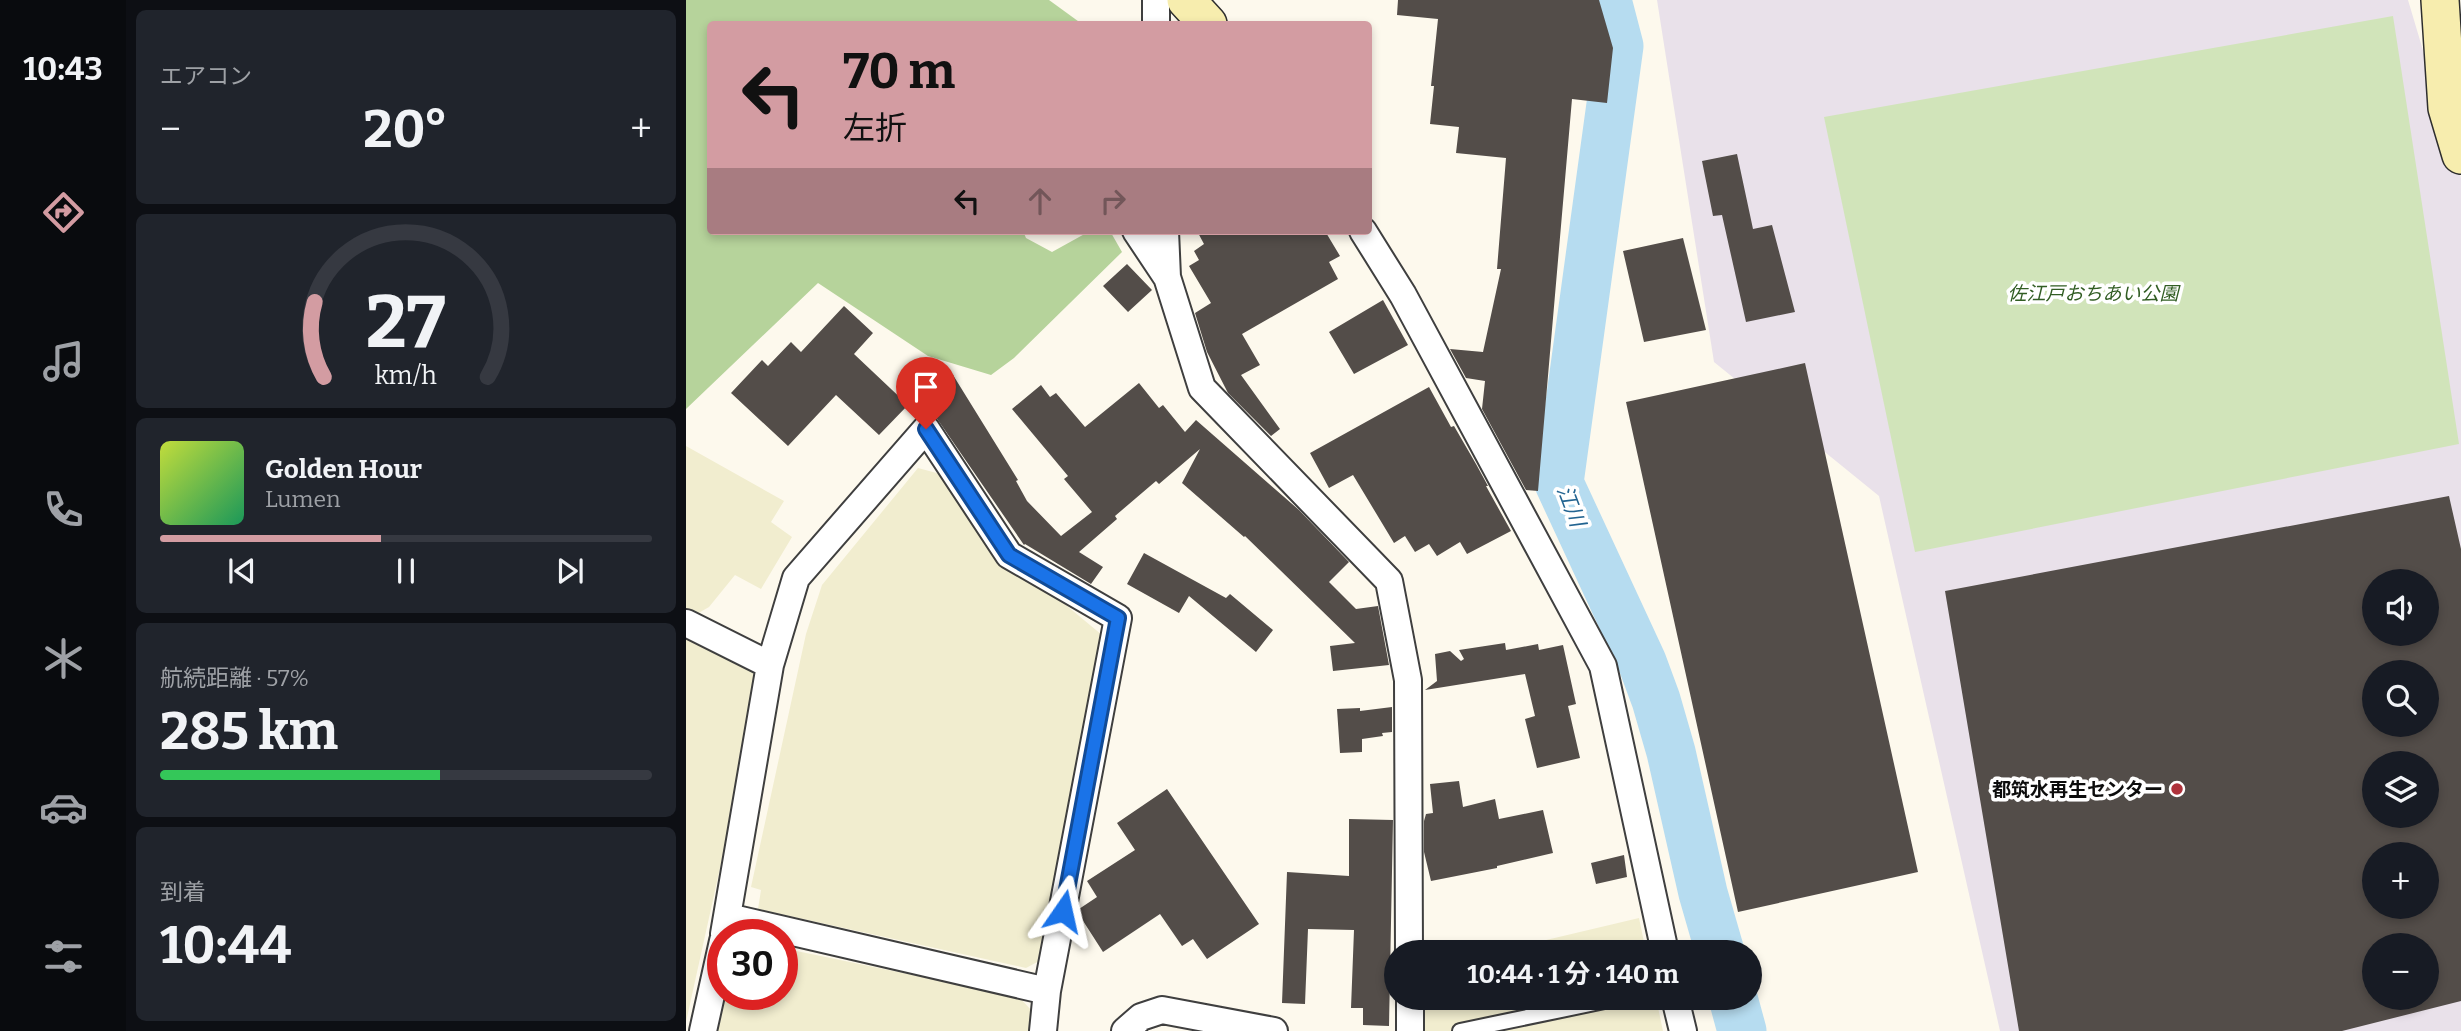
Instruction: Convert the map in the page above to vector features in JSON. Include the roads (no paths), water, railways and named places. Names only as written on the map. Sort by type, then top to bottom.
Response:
[{"type":"street","points":[[1156,0],[1156,21]]},
{"type":"street","points":[[1186,0],[1205,21]]},
{"type":"street","points":[[2440,0],[2447,108],[2461,155]]},
{"type":"street","points":[[1139,235],[1167,277]]},
{"type":"street","points":[[1165,235],[1167,277],[1202,388],[1389,581],[1408,680],[1409,940]]},
{"type":"street","points":[[1365,235],[1410,307],[1603,666],[1662,940]]},
{"type":"street","points":[[727,919],[770,665],[796,579],[926,429],[1009,555],[1118,618],[1047,991],[1043,1031]]},
{"type":"street","points":[[686,623],[770,665]]},
{"type":"street","points":[[798,945],[1047,991]]},
{"type":"street","points":[[703,1031],[708,1010]]},
{"type":"street","points":[[1125,1031],[1142,1017],[1162,1010],[1274,1031]]},
{"type":"street","points":[[1410,1010],[1410,1031]]},
{"type":"street","points":[[1678,1010],[1682,1031]]},
{"type":"lane","points":[[1460,1031],[1561,1010]]},
{"type":"waterway","name":"江川","points":[[1607,0],[1619,46],[1559,483],[1642,662],[1656,700],[1717,940]]},
{"type":"waterway","name":"江川","points":[[1736,1010],[1742,1031]]},
{"type":"place","name":"都筑水再生センター","points":[[2177,789]]},
{"type":"park label","name":"佐江戸おちあい公園","points":[[2093,293]]}]
